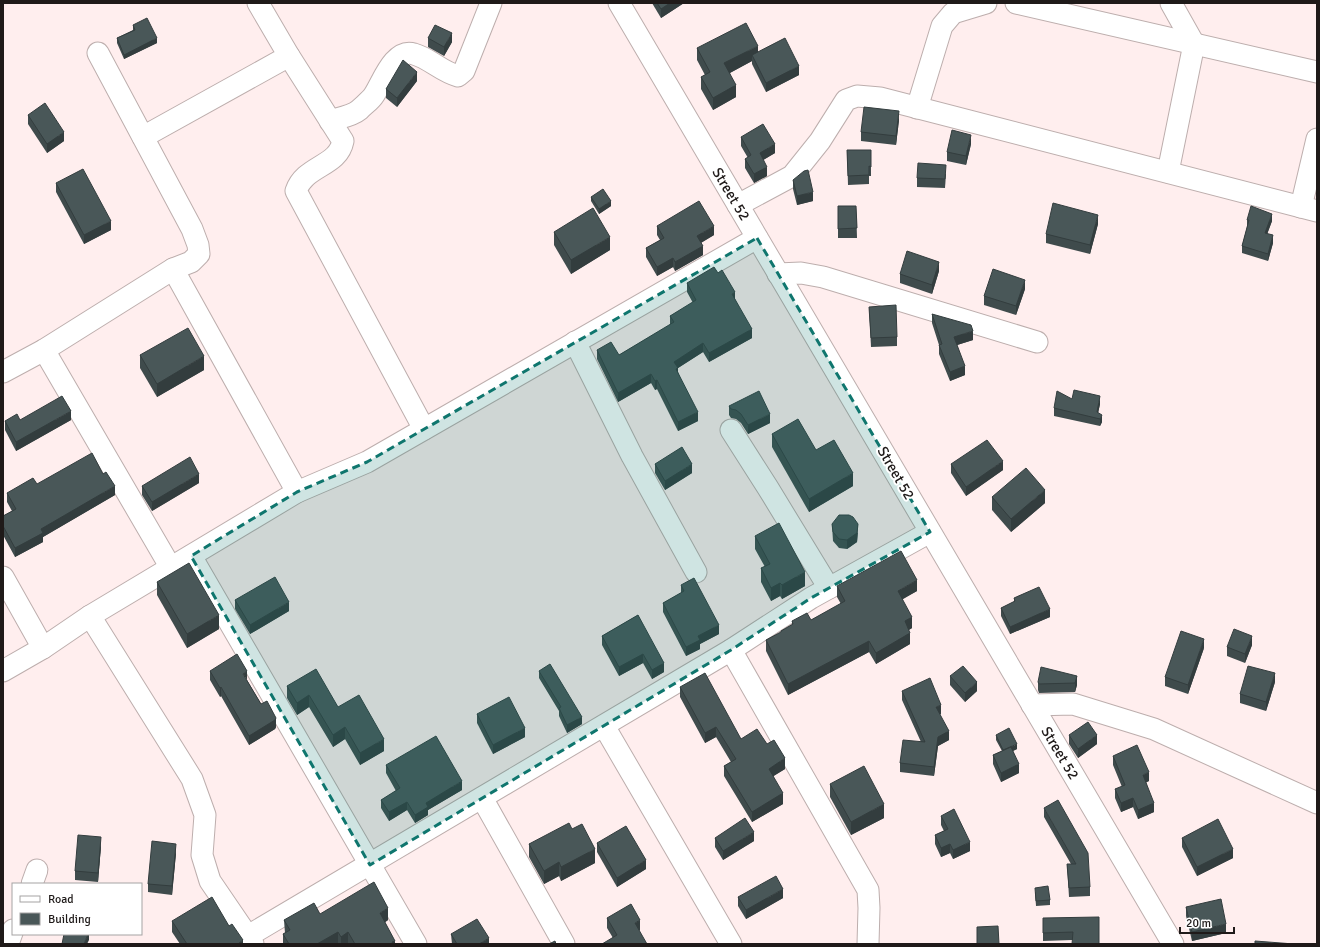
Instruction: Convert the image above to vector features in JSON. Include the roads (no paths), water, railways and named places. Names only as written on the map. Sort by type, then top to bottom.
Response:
[{"type":"street","points":[[258,3],[289,56],[343,141],[342,149],[332,159],[300,181],[296,191],[424,429]]},
{"type":"street","points":[[330,121],[357,112],[373,96],[397,58],[403,54],[414,54],[450,74],[458,76],[464,71],[491,3]]},
{"type":"street","name":"Street 52","points":[[619,3],[1173,944]]},
{"type":"street","points":[[916,108],[942,26],[953,13],[986,3]]},
{"type":"street","points":[[1016,3],[1317,72]]},
{"type":"street","points":[[1168,172],[1194,44],[1171,3]]},
{"type":"street","points":[[3,372],[44,350],[173,269],[191,262],[199,254],[198,245],[192,229],[98,53]]},
{"type":"street","points":[[142,137],[289,56]]},
{"type":"street","points":[[738,205],[792,176],[820,141],[846,100],[857,96],[880,98],[1309,208],[1317,139]]},
{"type":"street","points":[[3,670],[43,648],[90,616],[298,492],[367,462],[757,238]]},
{"type":"street","points":[[173,269],[298,492]]},
{"type":"street","points":[[778,274],[801,273],[824,277],[1037,342]]},
{"type":"street","points":[[575,342],[632,456],[696,572]]},
{"type":"street","points":[[44,350],[171,568]]},
{"type":"street","points":[[731,430],[829,588]]},
{"type":"street","points":[[90,616],[192,779],[205,816],[202,855],[210,881],[250,940],[370,864],[731,650],[811,598],[930,532]]},
{"type":"street","points":[[191,556],[416,944]]},
{"type":"street","points":[[3,577],[43,648]]},
{"type":"street","points":[[731,650],[868,890],[868,944]]},
{"type":"street","points":[[1032,705],[1073,704],[1154,729],[1317,803]]},
{"type":"street","points":[[604,726],[731,944]]},
{"type":"street","points":[[482,798],[564,944]]},
{"type":"street","points":[[8,944],[12,933]]}]
